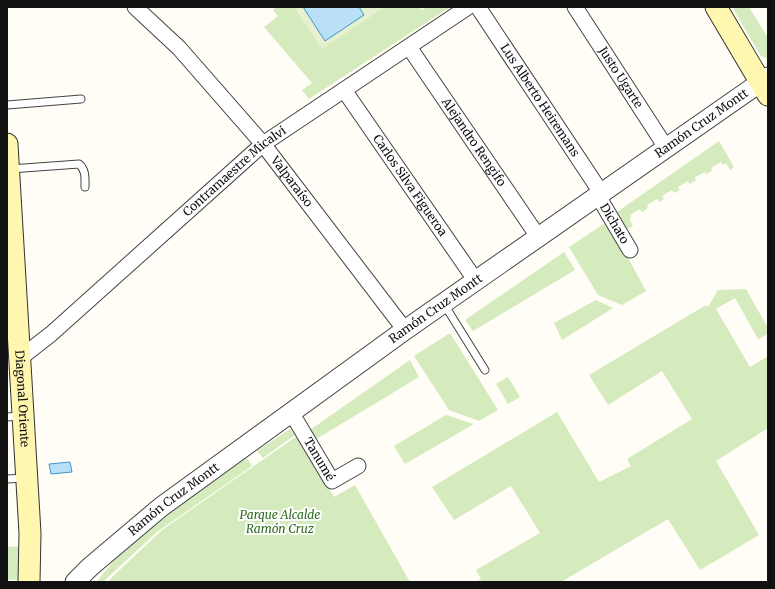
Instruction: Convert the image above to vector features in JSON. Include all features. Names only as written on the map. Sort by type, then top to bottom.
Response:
[{"type":"main road","points":[[716,7],[765,85]]},
{"type":"main road","name":"Diagonal Oriente","points":[[7,144],[14,319],[19,359],[15,416],[17,478],[30,533],[37,551],[42,582]]},
{"type":"main road","name":"Diagonal Oriente","points":[[29,582],[30,533]]},
{"type":"street","name":"Valparaíso","points":[[135,7],[179,48],[263,144],[405,330]]},
{"type":"street","name":"Contramaestre Micalvi","points":[[19,359],[51,334],[263,144],[468,7]]},
{"type":"street","name":"Lus Alberto Heiremans","points":[[478,7],[600,195]]},
{"type":"street","name":"Justo Ugarte","points":[[575,7],[667,149]]},
{"type":"street","name":"Alejandro Rengifo","points":[[409,47],[539,238]]},
{"type":"street","name":"Ramón Cruz Montt","points":[[75,582],[90,566],[111,550],[160,507],[291,412],[405,330],[600,195],[765,85]]},
{"type":"street","name":"Carlos Silva Figueroa","points":[[344,90],[476,281]]},
{"type":"street","name":"Dichato","points":[[600,195],[630,250]]},
{"type":"street","name":"Tanumé","points":[[291,412],[332,481],[358,466]]},
{"type":"street","name":"Ramón Cruz Montt","points":[[88,582],[111,550]]},
{"type":"lane","points":[[7,105],[81,99]]},
{"type":"lane","points":[[8,169],[79,164],[83,167],[85,187]]},
{"type":"lane","points":[[444,304],[485,370]]},
{"type":"green space","points":[[277,7],[419,7],[422,10],[427,7],[450,7],[309,99],[302,90],[312,83],[264,27],[278,16],[273,10]]},
{"type":"green space","points":[[294,7],[385,7],[322,49]]},
{"type":"green space","points":[[732,7],[749,7],[768,38],[768,59],[761,56]]},
{"type":"green space","points":[[719,141],[734,167],[730,170],[726,163],[723,165],[721,162],[711,168],[712,171],[706,174],[705,172],[695,177],[696,180],[690,184],[688,181],[678,187],[680,190],[674,193],[672,190],[662,196],[664,199],[659,202],[657,199],[647,205],[648,208],[642,212],[640,209],[630,215],[631,218],[629,219],[633,226],[627,229],[617,212]]},
{"type":"green space","points":[[608,221],[646,291],[622,305],[598,295],[569,247]]},
{"type":"green space","points":[[564,252],[575,270],[473,331],[465,320]]},
{"type":"green space","points":[[746,289],[768,328],[768,334],[758,339],[735,298],[716,309],[750,367],[768,356],[768,428],[716,461],[759,535],[700,570],[668,519],[561,582],[476,582],[481,579],[476,570],[540,533],[511,486],[454,520],[432,487],[557,412],[599,482],[631,466],[627,459],[692,419],[662,371],[608,405],[589,375],[706,305],[708,307],[718,290]]},
{"type":"green space","points":[[596,300],[613,308],[562,340],[554,323]]},
{"type":"green space","points":[[450,333],[498,410],[479,421],[449,410],[414,356]]},
{"type":"green space","points":[[410,360],[419,377],[313,441],[307,432]]},
{"type":"green space","points":[[508,377],[520,397],[508,404],[496,384]]},
{"type":"green space","points":[[446,415],[474,424],[405,464],[394,446]]},
{"type":"green space","points":[[290,429],[295,435],[263,458],[257,451]]},
{"type":"green space","name":"Parque Alcalde Ramón Cruz","points":[[297,436],[334,497],[355,485],[410,582],[111,582],[109,580],[162,530]]},
{"type":"green space","points":[[247,458],[252,466],[157,532],[103,582],[97,582],[112,563],[147,529],[166,514]]},
{"type":"green space","points":[[21,546],[23,579],[7,580],[7,547]]},
{"type":"water","points":[[303,7],[359,7],[364,15],[325,41]]},
{"type":"water","points":[[70,462],[72,472],[51,474],[49,464]]}]
